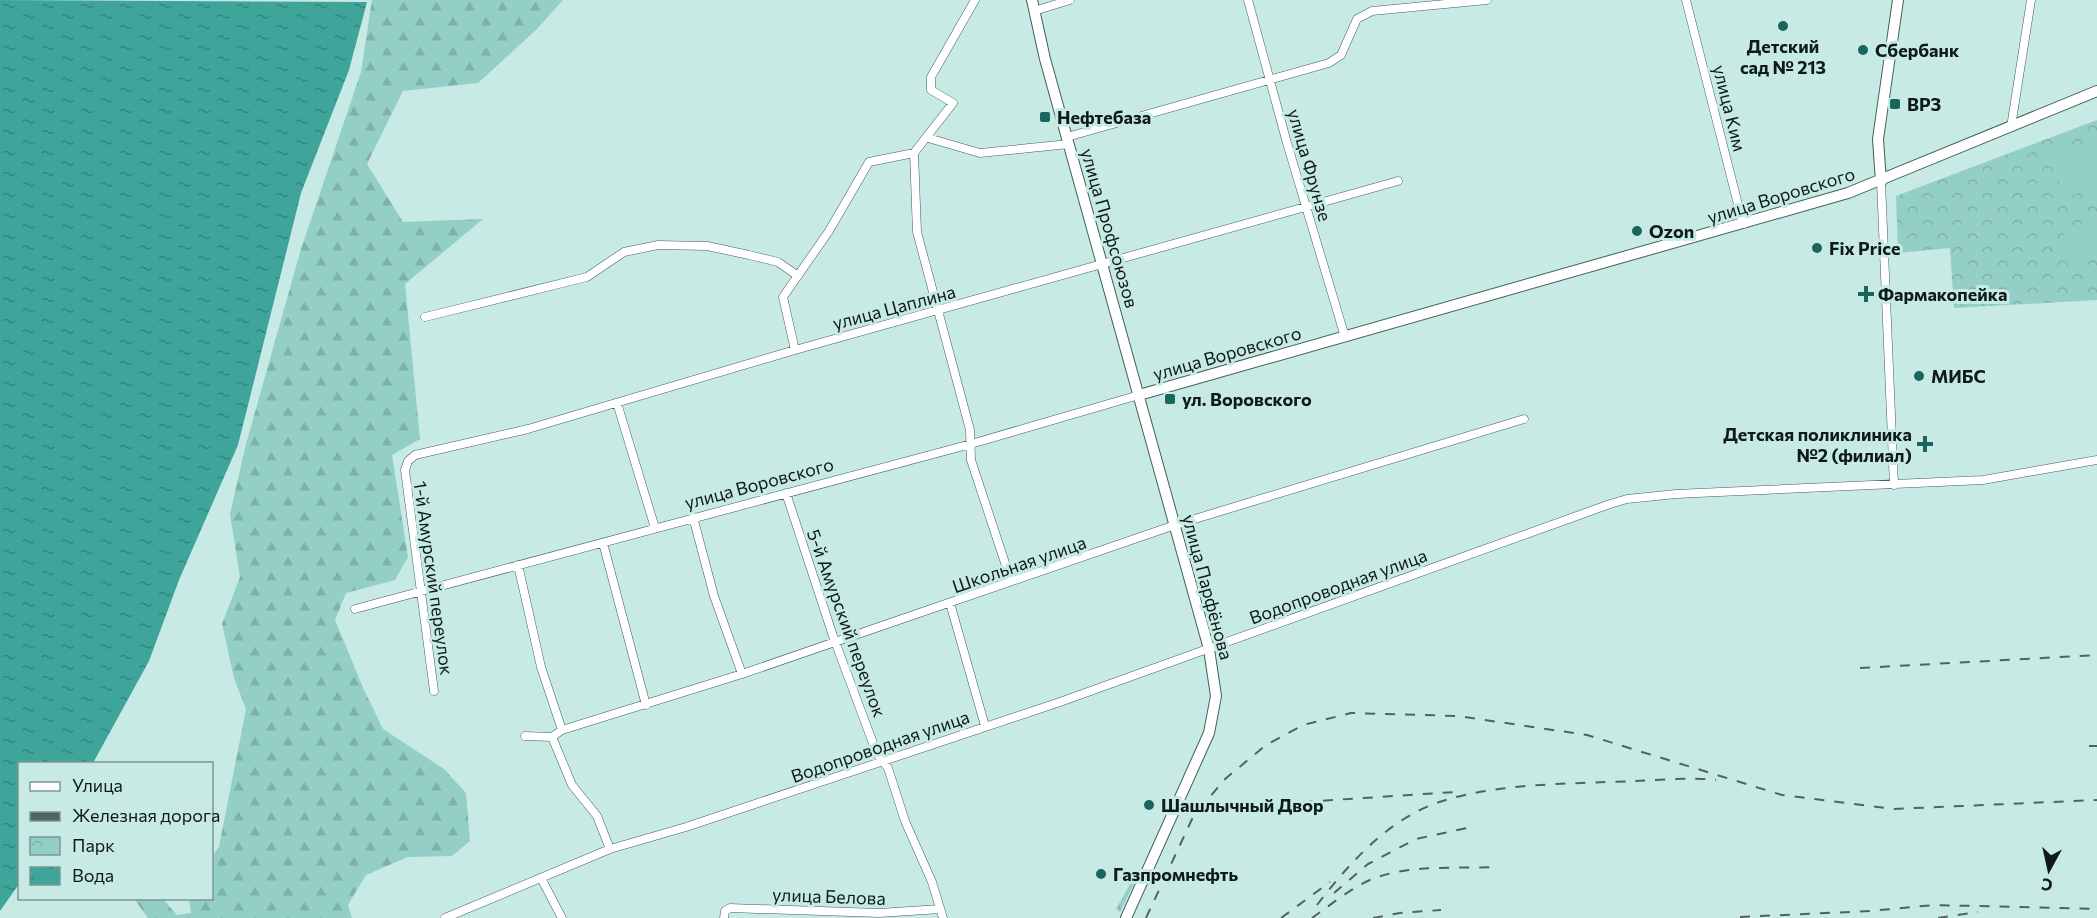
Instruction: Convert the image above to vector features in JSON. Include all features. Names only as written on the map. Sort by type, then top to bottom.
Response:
[{"type":"main road","points":[[1881,182],[1878,139],[1898,0]]},
{"type":"main road","name":"улица Профсоюзов","points":[[1033,5],[1139,395]]},
{"type":"main road","name":"улица Воровского","points":[[1139,395],[1743,224],[1881,182],[2097,91]]},
{"type":"main road","name":"улица Парфёнова","points":[[1126,918],[1209,733],[1216,696],[1209,649],[1139,395]]},
{"type":"street","points":[[795,350],[783,304],[787,288],[829,231],[869,162],[915,153],[953,103],[931,90],[931,78],[975,0]]},
{"type":"street","points":[[1033,5],[1070,0]]},
{"type":"street","name":"улица Фрунзе","points":[[1248,0],[1345,337]]},
{"type":"street","points":[[928,138],[980,153],[1068,140],[1329,63],[1341,55],[1357,19],[1372,11],[1487,0]]},
{"type":"street","name":"улица Ким","points":[[1686,0],[1743,224]]},
{"type":"street","points":[[2012,127],[2031,0]]},
{"type":"street","points":[[915,153],[917,232],[970,430],[971,460],[1011,581]]},
{"type":"street","name":"улица Цаплина","points":[[405,470],[408,461],[415,455],[528,429],[795,350],[1398,181]]},
{"type":"street","points":[[1881,182],[1894,485]]},
{"type":"street","points":[[425,317],[587,277],[624,252],[658,245],[707,246],[749,255],[778,262],[798,276]]},
{"type":"street","name":"улица Воровского","points":[[355,609],[971,444],[1139,395]]},
{"type":"street","points":[[616,403],[655,528]]},
{"type":"street","name":"Школьная улица","points":[[552,737],[562,730],[742,674],[1175,525],[1524,419]]},
{"type":"street","name":"Водопроводная улица","points":[[445,918],[610,849],[882,761],[1209,649],[1628,499],[1676,494],[1983,480],[2097,460]]},
{"type":"street","name":"1-й Амурский переулок","points":[[405,470],[434,691]]},
{"type":"street","name":"5-й Амурский переулок","points":[[786,493],[833,636],[837,641],[882,761],[888,768],[905,821],[932,882],[943,918]]},
{"type":"street","points":[[693,517],[714,596],[742,674]]},
{"type":"street","points":[[603,543],[646,705]]},
{"type":"street","points":[[518,565],[541,667],[562,730]]},
{"type":"street","points":[[950,603],[985,726]]},
{"type":"street","points":[[525,736],[552,737],[572,785],[597,816],[610,849]]},
{"type":"street","points":[[541,878],[562,918]]},
{"type":"street","name":"улица Белова","points":[[724,918],[726,908],[879,913],[940,909]]},
{"type":"green space","points":[[372,0],[563,0],[536,30],[478,83],[403,91],[367,164],[403,222],[483,219],[405,284],[420,439],[392,455],[408,557],[395,580],[346,593],[335,620],[383,729],[444,769],[466,793],[470,841],[452,856],[408,857],[366,875],[348,905],[352,918],[148,918],[135,900],[164,900],[177,915],[191,913],[189,900],[213,900],[213,855],[219,847],[246,709],[234,678],[222,624],[240,577],[230,514],[246,444],[301,249],[361,72]]},
{"type":"green space","points":[[2097,120],[2097,300],[1954,308],[1950,248],[1898,253],[1896,196]]},
{"type":"green space","points":[[2097,140],[2097,187],[2063,198],[2053,154]]},
{"type":"green space","points":[[2097,221],[2097,258],[2072,262],[2065,259],[2063,228]]},
{"type":"green space","points":[[1137,872],[1139,873],[1120,912],[1116,909]]},
{"type":"water","points":[[0,0],[367,2],[349,70],[301,193],[238,445],[179,580],[149,661],[94,762],[18,762],[18,885],[0,911]]},
{"type":"railway","points":[[1860,668],[2097,655]]},
{"type":"railway","points":[[1146,918],[1193,817],[1225,779],[1266,745],[1303,725],[1351,713],[1458,716],[1587,735],[1782,795],[1894,809],[2097,800]]},
{"type":"railway","points":[[2089,746],[2097,746]]},
{"type":"railway","points":[[1317,905],[1350,866],[1387,830],[1416,812],[1439,802],[1465,795],[1522,786],[1676,779],[1716,780]]},
{"type":"railway","points":[[1303,802],[1455,792]]},
{"type":"railway","points":[[1334,893],[1368,864],[1416,839],[1467,828]]},
{"type":"railway","points":[[1312,918],[1343,896],[1375,878],[1420,869],[1497,867]]},
{"type":"railway","points":[[1281,918],[1330,882]]},
{"type":"railway","points":[[1740,917],[1870,911],[1934,905],[2097,909]]},
{"type":"railway","points":[[1373,918],[1400,913],[1441,910]]},
{"type":"railway","points":[[1938,918],[1978,912]]},
{"type":"place","name":"Детский сад № 213","points":[[1783,26]]},
{"type":"place","name":"Сбербанк","points":[[1863,50]]},
{"type":"place","name":"ВРЗ","points":[[1895,104]]},
{"type":"place","name":"Нефтебаза","points":[[1045,117]]},
{"type":"place","name":"Ozon","points":[[1637,231]]},
{"type":"place","name":"Fix Price","points":[[1817,248]]},
{"type":"place","name":"Фармакопейка","points":[[1866,294]]},
{"type":"place","name":"МИБС","points":[[1919,376]]},
{"type":"place","name":"ул. Воровского","points":[[1170,399]]},
{"type":"place","name":"Детская поликлиника №2 (филиал)","points":[[1925,444]]},
{"type":"place","name":"Шашлычный Двор","points":[[1149,805]]},
{"type":"place","name":"Газпромнефть","points":[[1101,874]]}]
